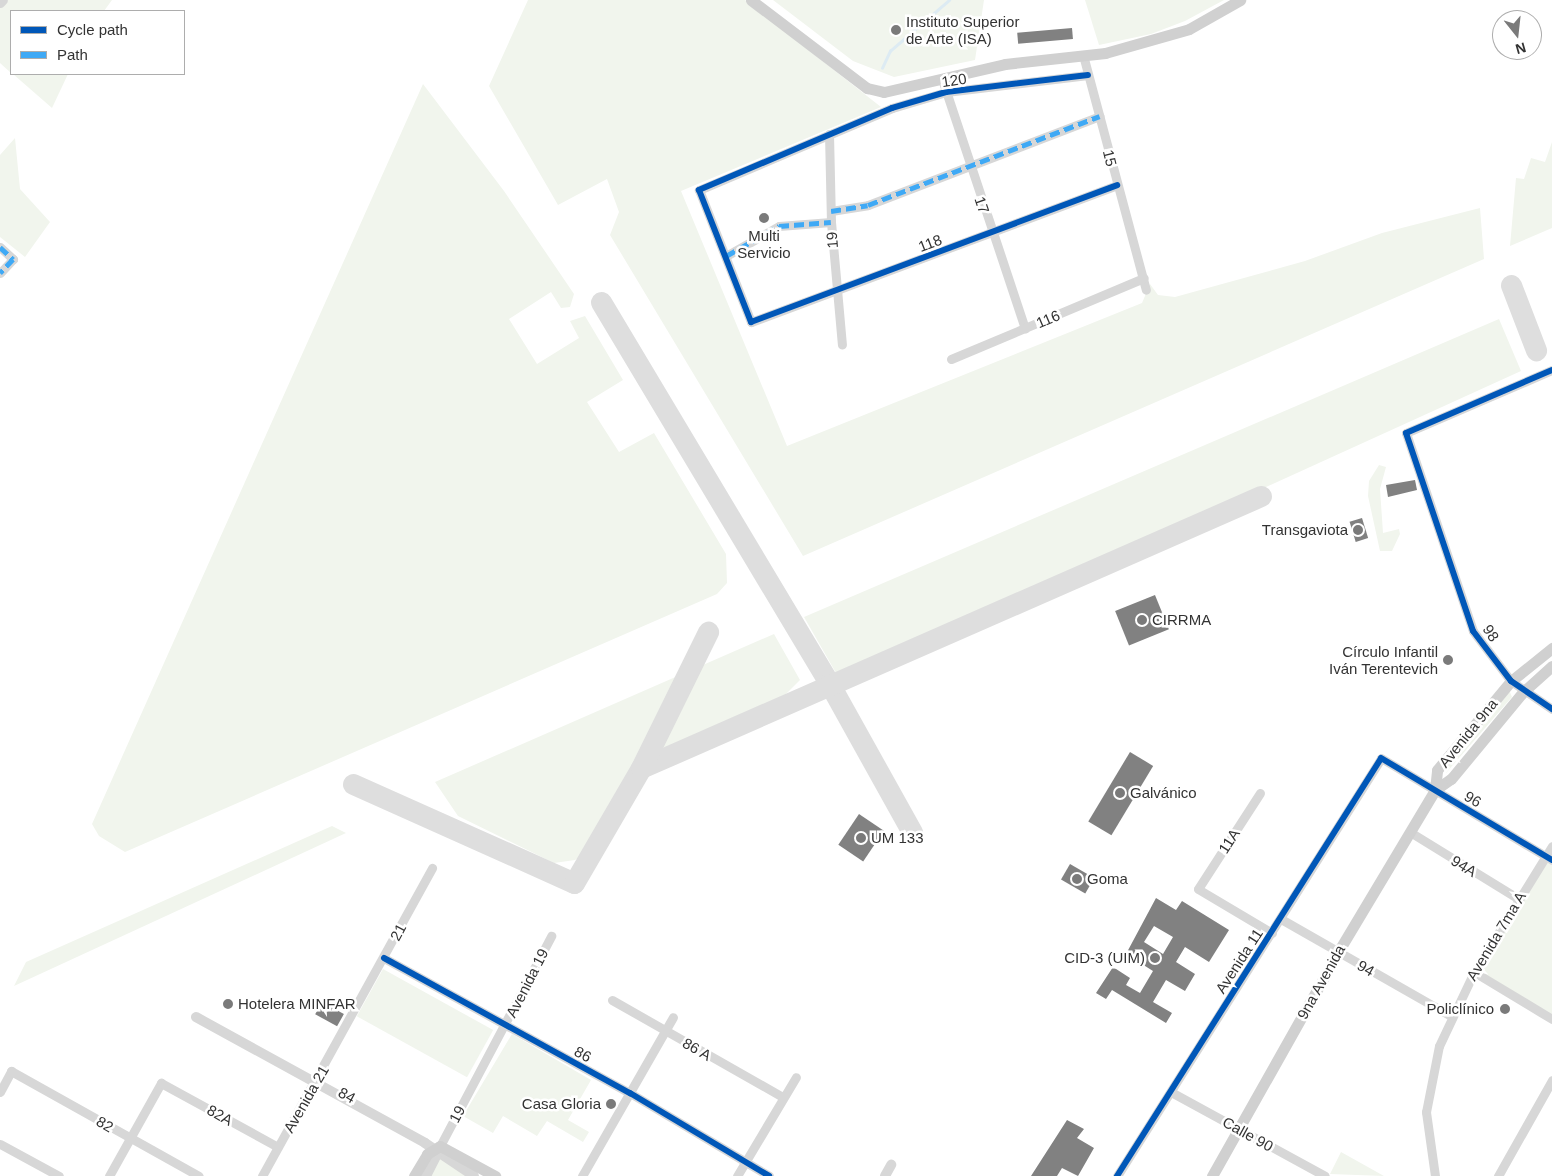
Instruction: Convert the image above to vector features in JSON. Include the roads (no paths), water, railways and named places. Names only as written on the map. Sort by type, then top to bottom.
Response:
[{"type":"main road","name":"120","points":[[751,0],[866,88],[899,90],[1005,64],[1083,56],[1189,29],[1240,0]]},
{"type":"main road","name":"Avenida 9na","points":[[1435,790],[1437,770],[1511,681],[1552,648]]},
{"type":"main road","name":"Avenida 9na","points":[[1435,790],[1451,779],[1523,692],[1552,666]]},
{"type":"main road","name":"9na Avenida","points":[[1212,1176],[1338,952],[1435,790]]},
{"type":"main road","points":[[414,1176],[437,1150]]},
{"type":"main road","name":"84","points":[[437,1150],[495,1176]]},
{"type":"street","points":[[0,3],[3,0]]},
{"type":"street","name":"15","points":[[1083,56],[1146,290]]},
{"type":"street","name":"120","points":[[726,256],[699,190],[892,108],[946,92],[1088,75]]},
{"type":"street","name":"17","points":[[942,80],[969,166],[1025,329]]},
{"type":"street","points":[[831,211],[868,206],[1100,116]]},
{"type":"street","name":"19","points":[[829,134],[831,222],[842,345]]},
{"type":"street","name":"118","points":[[726,256],[751,322],[836,292],[1117,185]]},
{"type":"street","points":[[726,256],[779,226],[831,222]]},
{"type":"street","points":[[0,247],[13,258],[0,273]]},
{"type":"street","name":"116","points":[[952,358],[1144,278]]},
{"type":"street","name":"98","points":[[1552,370],[1406,433],[1473,632],[1511,681],[1523,692],[1552,709]]},
{"type":"street","name":"96","points":[[1382,758],[1548,858]]},
{"type":"street","name":"Avenida 11","points":[[1117,1176],[1382,758]]},
{"type":"street","name":"11A","points":[[1260,793],[1198,889],[1272,934]]},
{"type":"street","name":"94A","points":[[1410,832],[1519,899]]},
{"type":"street","name":"Avenida 7ma A","points":[[1435,1176],[1426,1112],[1430,1080],[1451,1016],[1474,972],[1519,899],[1548,858],[1552,846]]},
{"type":"street","name":"21","points":[[350,1022],[432,868]]},
{"type":"street","name":"94","points":[[1281,919],[1451,1016]]},
{"type":"street","name":"Avenida 19","points":[[474,1083],[551,936]]},
{"type":"street","name":"86","points":[[384,958],[630,1093],[768,1176]]},
{"type":"street","points":[[1474,972],[1552,1019]]},
{"type":"street","name":"86 A","points":[[612,1000],[783,1098]]},
{"type":"street","name":"84","points":[[198,1015],[437,1150]]},
{"type":"street","points":[[582,1176],[673,1017]]},
{"type":"street","name":"Avenida 21","points":[[262,1176],[350,1022]]},
{"type":"street","name":"82","points":[[0,1092],[11,1071],[199,1176]]},
{"type":"street","points":[[737,1176],[796,1077]]},
{"type":"street","points":[[1498,1176],[1552,1080]]},
{"type":"street","name":"82A","points":[[130,1139],[161,1083],[278,1147]]},
{"type":"street","name":"19","points":[[437,1150],[474,1083]]},
{"type":"street","name":"Calle 90","points":[[1171,1092],[1324,1176]]},
{"type":"street","points":[[109,1176],[130,1139]]},
{"type":"street","points":[[0,1144],[59,1176]]},
{"type":"street","points":[[426,1176],[437,1150],[474,1176]]},
{"type":"street","points":[[885,1176],[892,1165]]},
{"type":"waterway","points":[[882,68],[890,51],[949,0]]},
{"type":"place","name":"Instituto Superior de Arte (ISA)","points":[[896,30]]},
{"type":"place","name":"Multi Servicio","points":[[764,218]]},
{"type":"place","name":"Transgaviota","points":[[1358,530]]},
{"type":"place","name":"CIRRMA","points":[[1142,620]]},
{"type":"place","name":"Círculo Infantil Iván Terentevich","points":[[1448,660]]},
{"type":"place","name":"Galvánico","points":[[1120,793]]},
{"type":"place","name":"UM 133","points":[[861,838]]},
{"type":"place","name":"Goma","points":[[1077,879]]},
{"type":"place","name":"CID-3 (UIM)","points":[[1155,958]]},
{"type":"place","name":"Hotelera MINFAR","points":[[228,1004]]},
{"type":"place","name":"Policlínico","points":[[1505,1009]]},
{"type":"place","name":"Casa Gloria","points":[[611,1104]]}]
